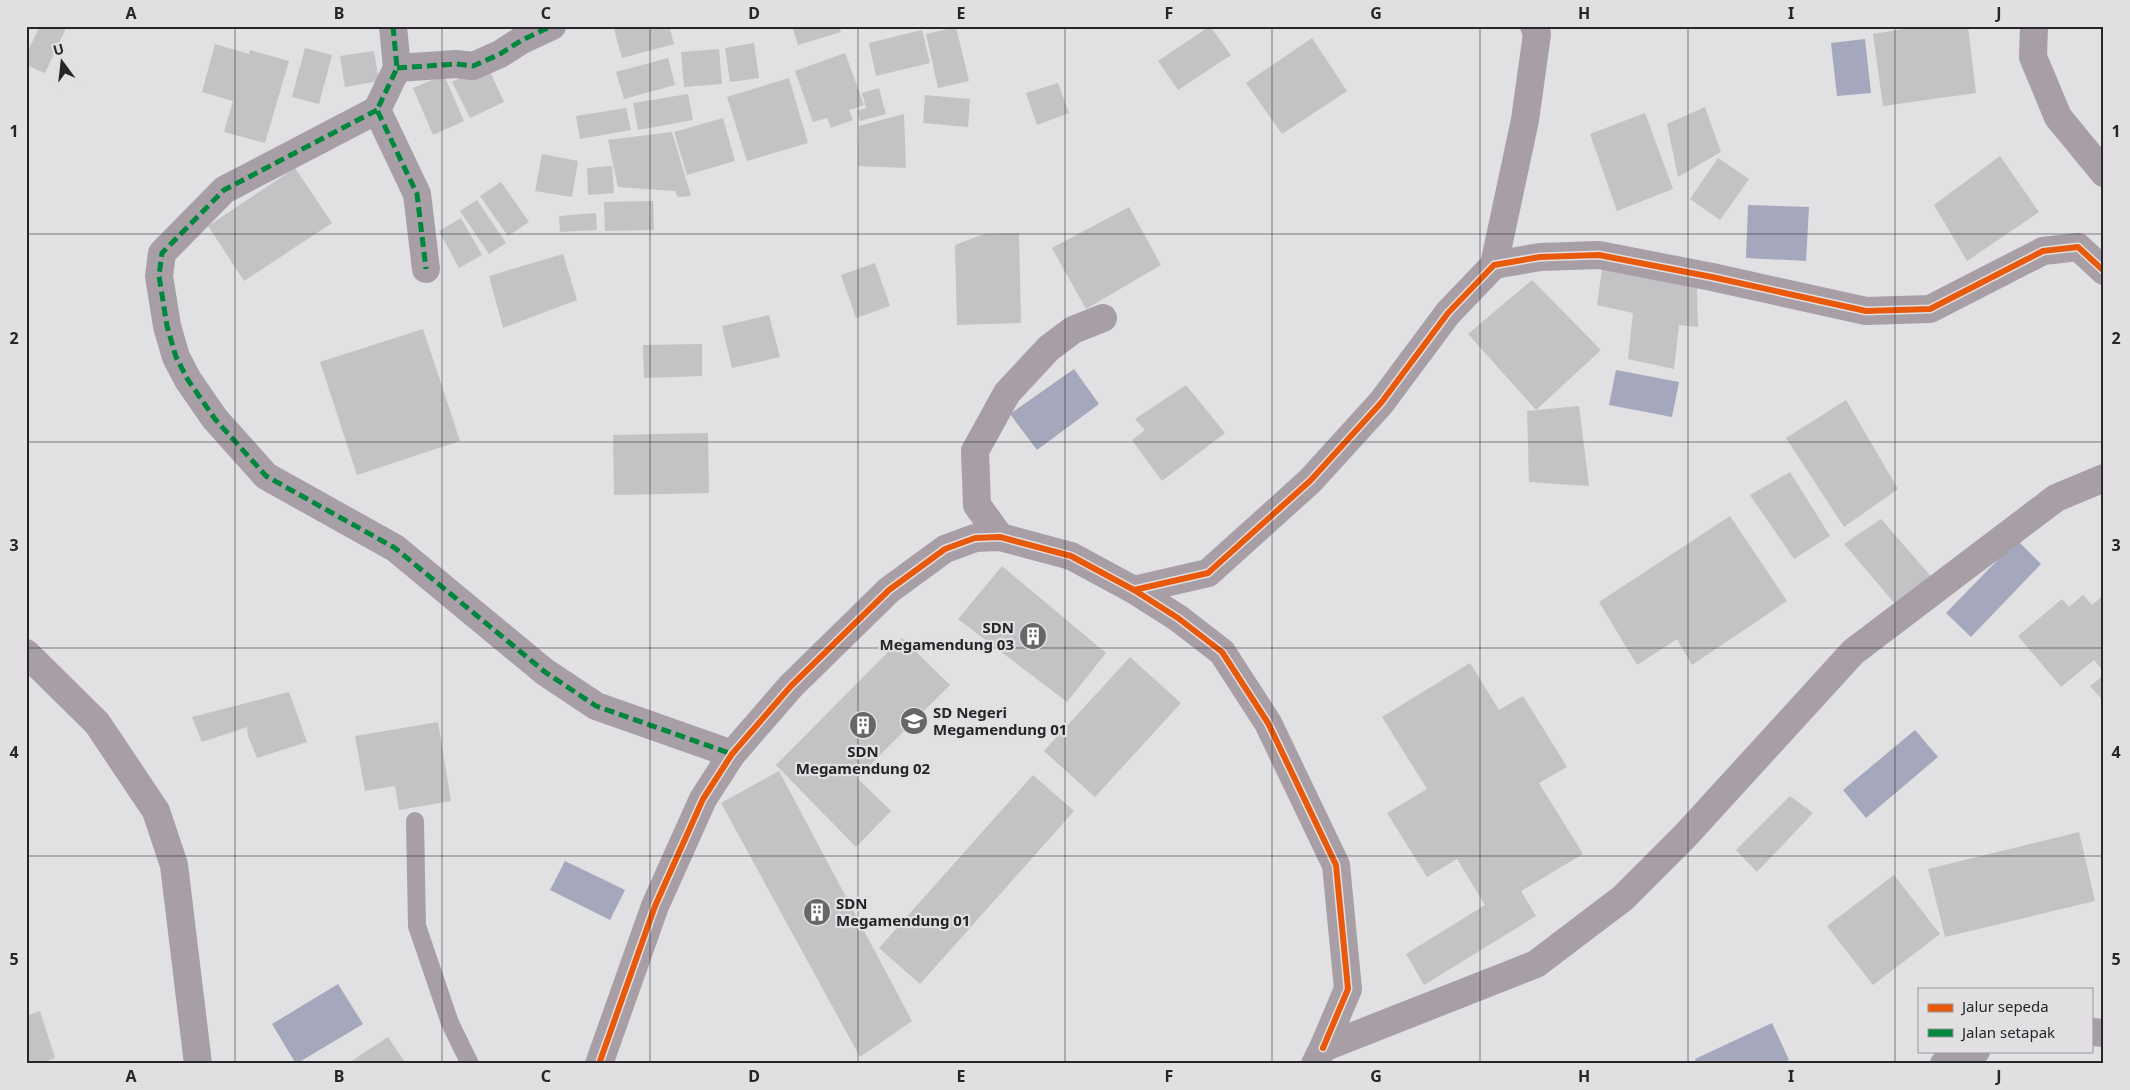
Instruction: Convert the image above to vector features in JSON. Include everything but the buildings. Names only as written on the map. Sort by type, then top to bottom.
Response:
[{"type":"street","points":[[393,26],[397,68],[377,110],[224,190],[162,253],[159,276],[167,326],[176,357],[188,380],[215,419],[266,476],[395,548],[545,672],[596,706],[732,754]]},
{"type":"street","points":[[397,68],[456,64],[473,66],[552,26]]},
{"type":"street","points":[[1134,590],[1208,573],[1310,482],[1381,403],[1448,313],[1494,265],[1525,120],[1537,34],[1534,26]]},
{"type":"street","points":[[2034,26],[2033,57],[2058,117],[2104,173]]},
{"type":"street","points":[[377,110],[417,194],[426,269]]},
{"type":"street","points":[[1494,265],[1540,257],[1599,255],[1712,276],[1866,311],[1930,309],[2043,252],[2078,247],[2099,258]]},
{"type":"street","points":[[1000,537],[977,505],[975,451],[1007,393],[1049,348],[1073,330],[1103,318]]},
{"type":"street","points":[[1319,1056],[1536,964],[1623,898],[1685,836],[1853,652],[2056,498],[2104,478]]},
{"type":"street","points":[[599,1064],[655,906],[703,799],[732,754],[791,686],[889,590],[945,549],[975,538],[1000,537],[1071,556],[1134,590],[1178,618],[1222,652],[1268,723],[1336,865],[1348,989],[1319,1056]]},
{"type":"street","points":[[26,653],[97,723],[156,811],[174,865],[198,1064]]},
{"type":"street","points":[[1944,1064],[1974,1052]]},
{"type":"lane","points":[[414,821],[418,926],[450,1023],[470,1064]]},
{"type":"water","points":[[1865,39],[1871,93],[1837,96],[1831,43]]},
{"type":"water","points":[[1748,205],[1809,207],[1806,261],[1746,258]]},
{"type":"water","points":[[1074,369],[1099,404],[1037,450],[1010,414]]},
{"type":"water","points":[[1616,370],[1679,382],[1672,417],[1609,405]]},
{"type":"water","points":[[2017,540],[2041,564],[1971,637],[1946,613]]},
{"type":"water","points":[[1915,730],[1938,757],[1866,818],[1843,790]]},
{"type":"water","points":[[565,861],[625,890],[610,920],[550,890]]},
{"type":"water","points":[[338,984],[363,1024],[296,1064],[272,1024]]},
{"type":"water","points":[[1772,1023],[1789,1060],[1780,1064],[1697,1064],[1695,1059]]},
{"type":"marked path","points":[[393,26],[397,68],[377,110],[417,194],[426,269]]},
{"type":"marked path","points":[[397,68],[456,64],[473,66],[552,26]]},
{"type":"marked path","points":[[377,110],[224,190],[162,253],[159,276],[167,326],[176,357],[188,380],[215,419],[266,476],[395,548],[545,672],[596,706],[732,754]]},
{"type":"cycle path","points":[[1134,590],[1208,573],[1310,481],[1381,403],[1448,313],[1494,265],[1540,257],[1599,255],[1712,277],[1866,311],[1930,309],[2043,251],[2078,247],[2104,271]]},
{"type":"cycle path","points":[[599,1064],[655,906],[703,799],[732,754],[791,686],[889,590],[945,549],[975,538],[1000,537],[1071,556],[1134,590],[1178,618],[1222,652],[1268,723],[1336,865],[1348,989],[1323,1048]]},
{"type":"place","name":"SDN Megamendung 03","points":[[1033,636]]},
{"type":"place","name":"SD Negeri Megamendung 01","points":[[914,721]]},
{"type":"place","name":"SDN Megamendung 02","points":[[863,725]]},
{"type":"place","name":"SDN Megamendung 01","points":[[817,912]]}]
